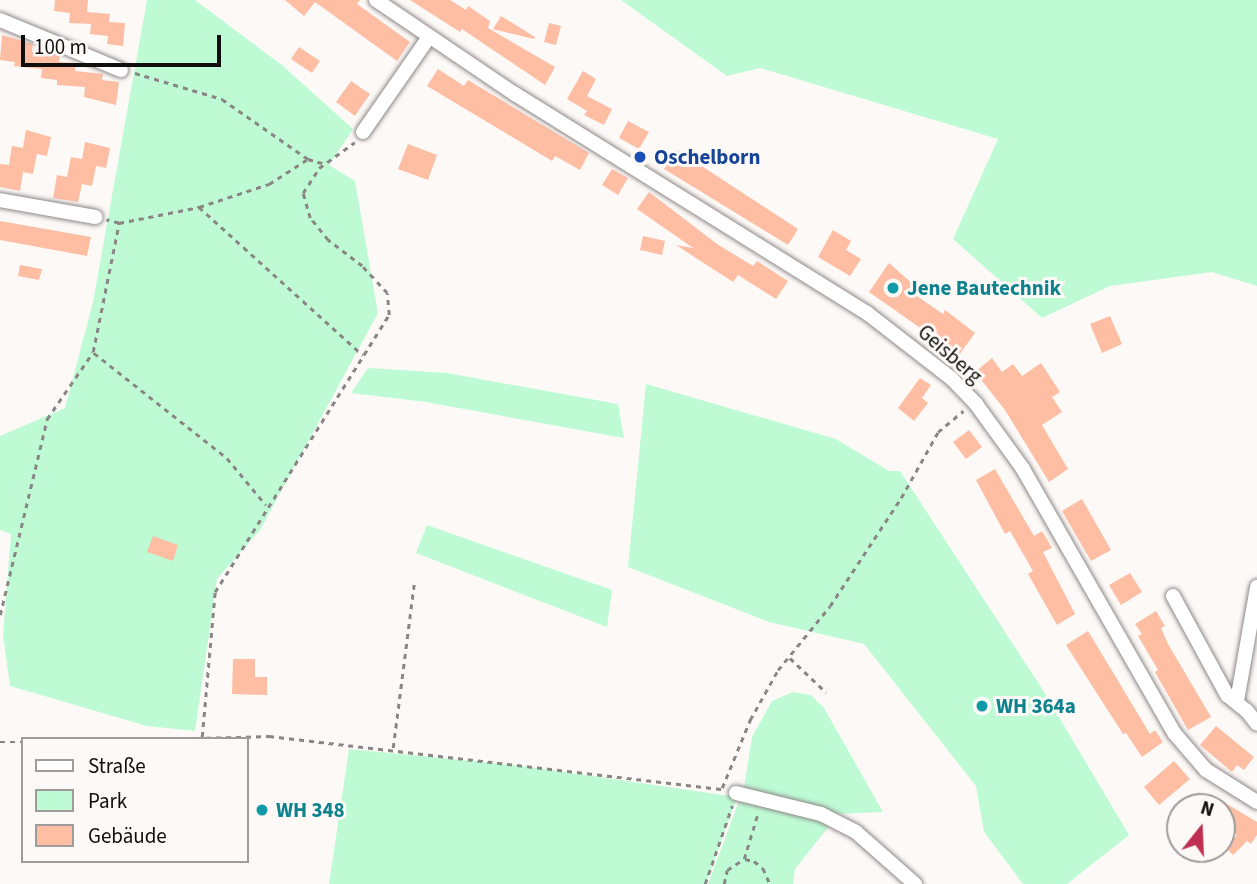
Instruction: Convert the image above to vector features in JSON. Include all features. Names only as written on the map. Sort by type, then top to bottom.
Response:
[{"type":"street","name":"Geisberg","points":[[376,0],[429,37],[867,313],[952,379],[976,404],[1023,468],[1175,733],[1206,770],[1257,802]]},
{"type":"street","points":[[0,20],[121,70]]},
{"type":"street","points":[[363,132],[429,37]]},
{"type":"street","points":[[0,200],[95,217]]},
{"type":"street","points":[[1237,701],[1257,587]]},
{"type":"street","points":[[1173,596],[1227,695],[1237,701],[1257,724]]},
{"type":"street","points":[[736,793],[821,814],[856,832],[915,884]]},
{"type":"path","points":[[121,70],[222,99],[308,159],[326,164]]},
{"type":"path","points":[[363,132],[348,150],[326,164],[303,193],[310,218],[328,240],[362,266],[387,293],[389,315],[266,505],[215,592],[202,737],[269,736],[393,748],[736,793],[705,884]]},
{"type":"path","points":[[95,217],[119,223],[199,207],[269,184],[308,159]]},
{"type":"path","points":[[199,207],[364,356]]},
{"type":"path","points":[[0,615],[47,419],[93,352],[119,223]]},
{"type":"path","points":[[93,352],[227,458],[266,505]]},
{"type":"path","points":[[721,789],[750,720],[778,670],[830,606],[901,498],[938,432],[976,404]]},
{"type":"path","points":[[393,748],[414,584]]},
{"type":"path","points":[[790,657],[825,692]]},
{"type":"path","points":[[0,742],[21,741]]},
{"type":"path","points":[[724,884],[727,870],[744,859],[758,813]]},
{"type":"path","points":[[744,859],[754,861],[763,868],[770,884]]},
{"type":"green space","points":[[147,0],[195,0],[283,66],[353,129],[329,165],[355,181],[378,313],[260,530],[217,579],[195,731],[147,726],[10,686],[3,635],[11,534],[0,530],[0,436],[65,408],[93,302]]},
{"type":"green space","points":[[621,0],[1257,0],[1257,286],[1212,272],[1110,286],[1042,318],[953,239],[998,139],[760,68],[727,76]]},
{"type":"green space","points":[[368,368],[447,373],[618,404],[624,438],[426,402],[351,393]]},
{"type":"green space","points":[[646,384],[836,439],[889,471],[900,471],[1041,687],[1129,835],[1067,884],[1023,884],[984,832],[976,786],[864,644],[769,622],[628,567]]},
{"type":"green space","points":[[427,525],[612,590],[607,627],[416,553]]},
{"type":"green space","points":[[793,692],[811,695],[824,708],[883,812],[835,814],[744,788],[752,737],[772,701]]},
{"type":"green space","points":[[349,749],[523,766],[737,797],[706,884],[329,884]]},
{"type":"green space","points":[[740,798],[830,825],[795,869],[793,884],[708,884]]},
{"type":"building","points":[[55,0],[88,0],[87,12],[110,14],[109,22],[125,23],[123,46],[107,44],[108,36],[90,34],[91,24],[69,23],[70,13],[54,11]]},
{"type":"building","points":[[285,0],[360,0],[357,4],[410,42],[397,61],[315,2],[304,16]]},
{"type":"building","points":[[410,0],[450,0],[466,10],[468,6],[490,21],[488,28],[555,67],[545,85],[462,29],[460,32]]},
{"type":"building","points":[[501,16],[535,37],[534,39],[493,29]]},
{"type":"building","points":[[549,23],[561,26],[556,45],[544,42]]},
{"type":"building","points":[[2,35],[33,44],[32,52],[60,55],[59,62],[76,63],[75,71],[103,74],[102,80],[119,82],[116,105],[84,97],[85,87],[57,85],[57,80],[41,78],[42,69],[14,66],[15,62],[0,60]]},
{"type":"building","points":[[299,47],[320,61],[312,73],[291,59]]},
{"type":"building","points":[[438,69],[464,86],[468,80],[589,153],[580,170],[555,156],[552,161],[427,86]]},
{"type":"building","points":[[583,71],[596,79],[587,96],[612,109],[604,125],[584,115],[587,111],[567,99]]},
{"type":"building","points":[[351,81],[370,94],[355,116],[336,102]]},
{"type":"building","points":[[628,121],[649,132],[639,149],[619,138]]},
{"type":"building","points":[[26,130],[51,137],[47,156],[37,154],[33,174],[23,172],[20,191],[0,187],[0,164],[9,165],[12,146],[23,148]]},
{"type":"building","points":[[85,142],[110,148],[106,168],[96,166],[92,186],[82,184],[78,202],[53,198],[57,175],[67,177],[71,157],[82,159]]},
{"type":"building","points":[[408,144],[437,155],[428,180],[398,169]]},
{"type":"building","points":[[677,150],[798,229],[788,245],[664,169]]},
{"type":"building","points":[[612,169],[628,178],[618,195],[602,185]]},
{"type":"building","points":[[649,192],[717,244],[753,266],[757,261],[788,281],[776,299],[738,275],[733,282],[676,245],[693,248],[637,209]]},
{"type":"building","points":[[0,221],[91,237],[87,256],[0,240]]},
{"type":"building","points":[[833,230],[851,241],[846,250],[861,259],[850,276],[818,257]]},
{"type":"building","points":[[643,236],[665,241],[662,255],[640,250]]},
{"type":"building","points":[[889,263],[915,286],[911,292],[943,314],[945,310],[975,333],[959,355],[869,292]]},
{"type":"building","points":[[20,265],[42,269],[39,280],[18,276]]},
{"type":"building","points":[[1110,316],[1122,344],[1102,353],[1090,324]]},
{"type":"building","points":[[992,358],[1002,372],[1013,364],[1022,376],[1041,363],[1060,392],[1052,397],[1062,412],[1042,425],[1068,469],[1049,482],[1005,410],[975,372]]},
{"type":"building","points":[[920,378],[931,385],[922,398],[928,403],[914,421],[898,408]]},
{"type":"building","points":[[969,430],[982,447],[966,459],[953,442]]},
{"type":"building","points":[[995,469],[1034,536],[1042,531],[1052,548],[1043,552],[1075,614],[1057,625],[1028,574],[1033,571],[1010,531],[1005,534],[976,480]]},
{"type":"building","points":[[1082,499],[1111,550],[1091,561],[1062,511]]},
{"type":"building","points":[[153,536],[178,545],[173,561],[147,552]]},
{"type":"building","points":[[1130,573],[1142,592],[1121,605],[1109,585]]},
{"type":"building","points":[[1156,611],[1165,626],[1161,628],[1168,644],[1211,717],[1188,730],[1138,636],[1142,634],[1135,624]]},
{"type":"building","points":[[1088,631],[1150,734],[1155,730],[1163,742],[1142,757],[1126,733],[1123,734],[1066,645]]},
{"type":"building","points":[[233,659],[255,659],[255,677],[267,677],[267,695],[232,694]]},
{"type":"building","points":[[1216,726],[1254,757],[1244,770],[1237,765],[1232,772],[1200,745]]},
{"type":"building","points":[[1174,761],[1190,779],[1173,793],[1166,793],[1166,799],[1159,805],[1144,787]]},
{"type":"building","points":[[1236,809],[1257,822],[1257,835],[1251,844],[1247,841],[1236,852]]},
{"type":"place","name":"Oschelborn","points":[[640,157]]},
{"type":"place","name":"Jene Bautechnik","points":[[893,288]]},
{"type":"place","name":"WH 364a","points":[[982,706]]},
{"type":"place","name":"WH 348","points":[[262,810]]}]
